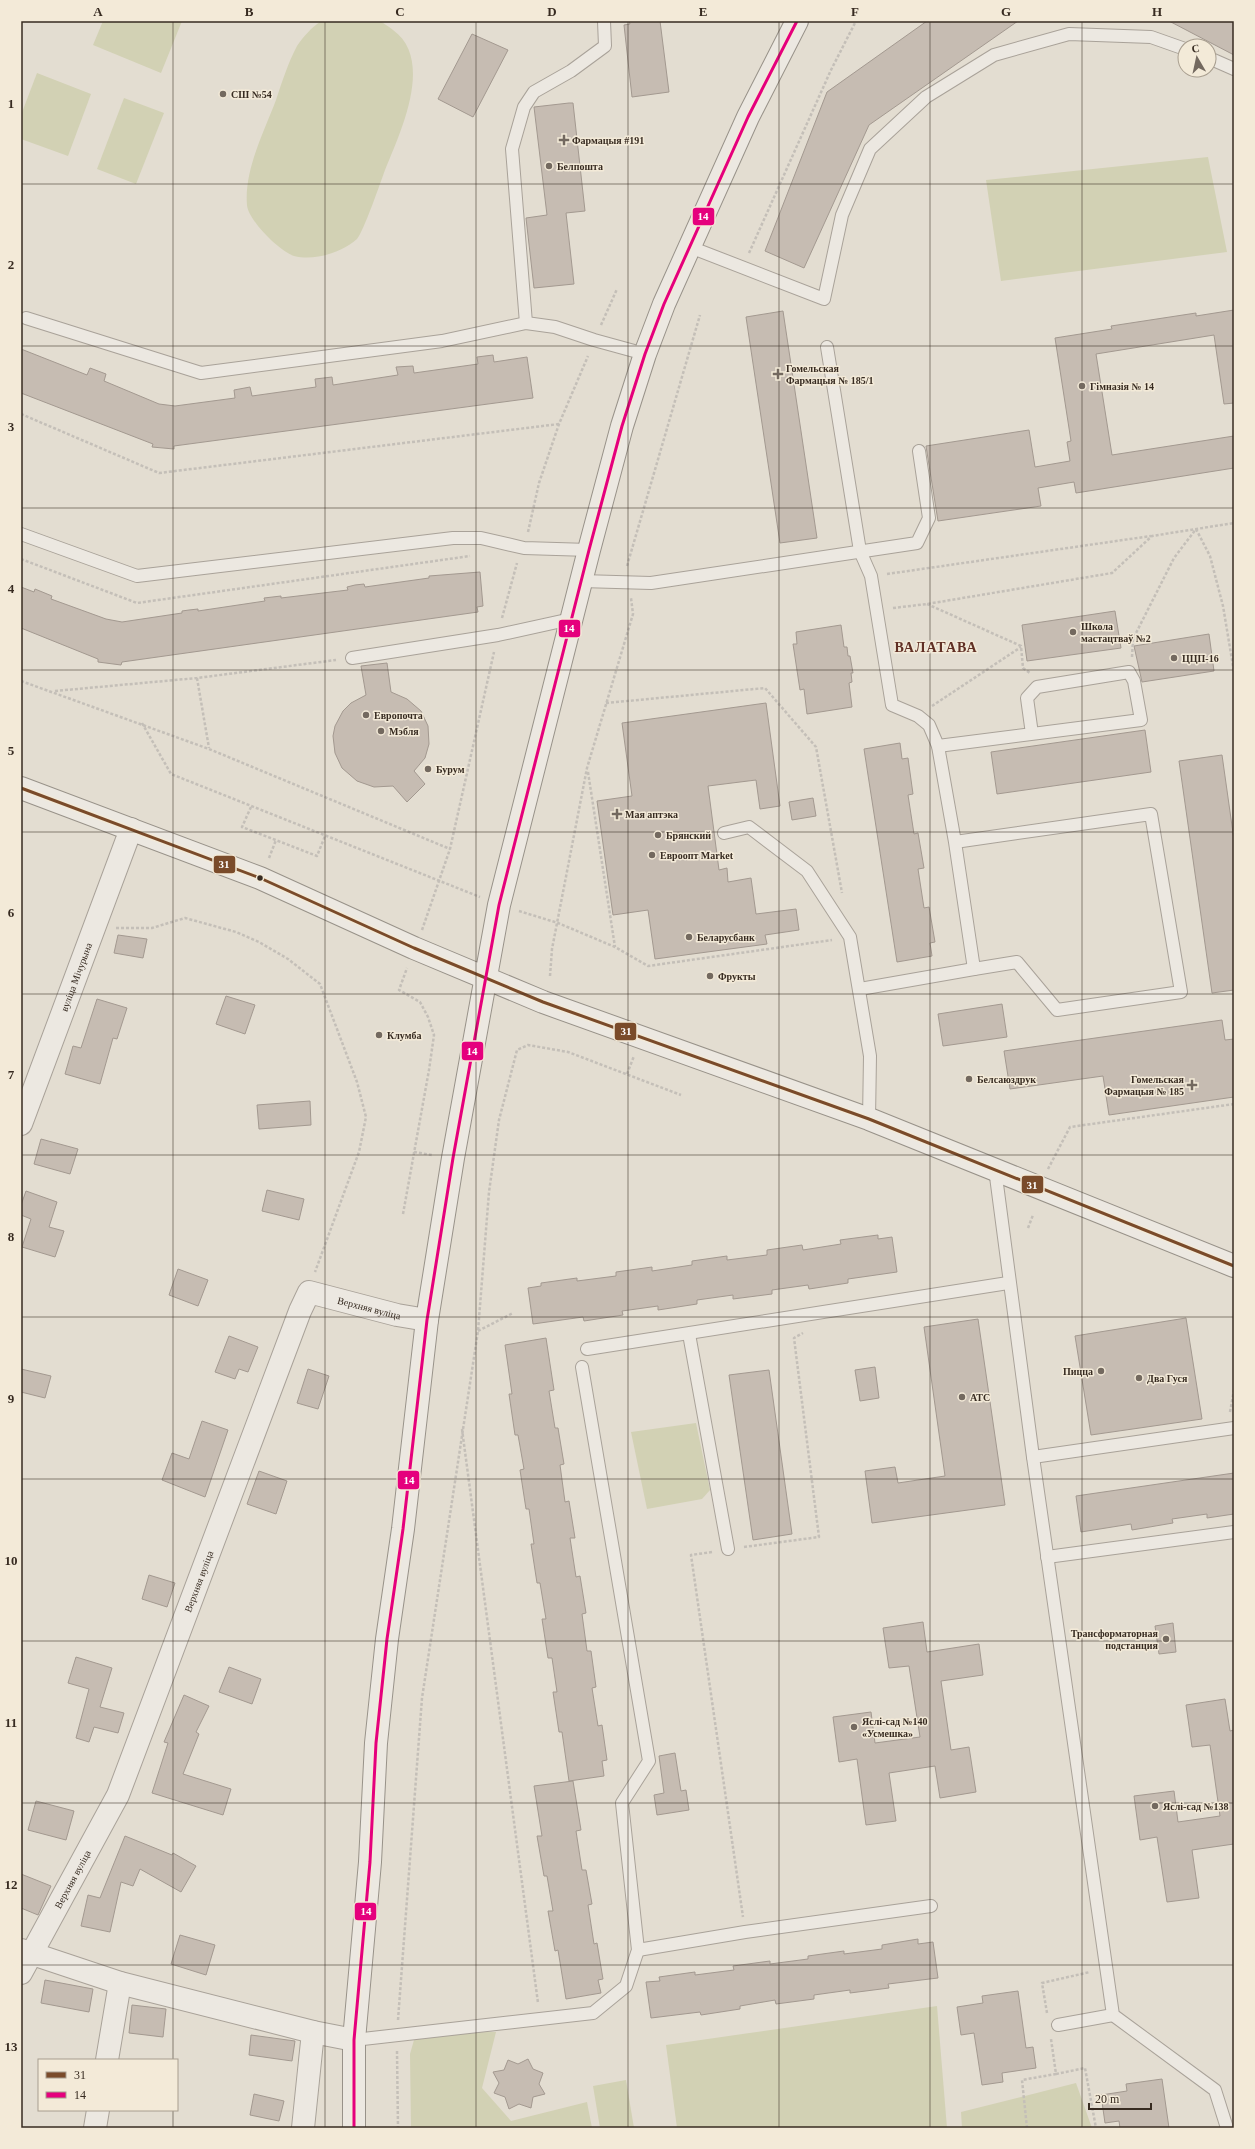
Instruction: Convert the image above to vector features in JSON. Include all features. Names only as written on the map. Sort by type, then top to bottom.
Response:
[{"type":"street","points":[[354,2128],[354,2040],[370,1862],[376,1743],[386,1646],[403,1529],[427,1320],[485,978],[499,905],[589,550],[622,426],[645,354],[664,304],[748,117],[797,21]]},
{"type":"street","points":[[21,788],[260,878],[414,948],[550,1005],[869,1119],[1234,1266]]},
{"type":"street","name":"вуліца Мічурына","points":[[21,1124],[131,829]]},
{"type":"street","name":"Верхняя вуліца","points":[[21,1973],[27,1951],[118,1795],[300,1310],[309,1292],[397,1315],[427,1320]]},
{"type":"street","points":[[27,1951],[120,1983],[313,2032],[354,2040]]},
{"type":"street","points":[[107,2059],[120,1983]]},
{"type":"street","points":[[303,2128],[313,2032]]},
{"type":"street","points":[[95,2128],[98,2111]]},
{"type":"lane","points":[[526,323],[512,149],[524,107],[534,92],[571,71],[605,46],[604,21]]},
{"type":"lane","points":[[690,247],[824,299],[842,215],[870,149],[926,97],[994,55],[1069,34],[1150,37],[1177,46]]},
{"type":"lane","points":[[1217,62],[1234,69]]},
{"type":"lane","points":[[26,318],[201,373],[442,341],[526,323],[555,326],[594,340],[645,354]]},
{"type":"lane","points":[[827,347],[860,551],[870,576],[892,705],[918,716],[929,725],[938,746],[955,842],[974,969]]},
{"type":"lane","points":[[581,581],[651,583],[917,543],[929,518],[919,451]]},
{"type":"lane","points":[[21,534],[136,576],[452,538],[481,538],[524,548],[589,550]]},
{"type":"lane","points":[[352,658],[498,635],[571,619]]},
{"type":"lane","points":[[938,746],[1032,734],[1141,720],[1134,681],[1129,672],[1037,687],[1027,698],[1032,734]]},
{"type":"lane","points":[[860,989],[1016,962],[1057,1010],[1181,992],[1151,814],[955,842]]},
{"type":"lane","points":[[724,833],[749,827],[807,871],[850,938],[860,989],[870,1056],[869,1119]]},
{"type":"lane","points":[[995,1169],[1008,1283],[1113,2015]]},
{"type":"lane","points":[[587,1349],[1008,1283]]},
{"type":"lane","points":[[689,1334],[728,1549]]},
{"type":"lane","points":[[354,2040],[594,2013],[626,1986],[638,1950],[622,1804],[649,1761],[582,1367]]},
{"type":"lane","points":[[1033,1457],[1234,1428]]},
{"type":"lane","points":[[1047,1557],[1234,1532]]},
{"type":"lane","points":[[638,1950],[745,1932],[931,1906]]},
{"type":"lane","points":[[1053,2023],[1113,2015],[1215,2090],[1228,2128],[1234,2127]]},
{"type":"path","points":[[743,267],[831,70],[856,21]]},
{"type":"path","points":[[550,976],[552,949],[587,768],[633,614],[627,563],[700,315]]},
{"type":"path","points":[[21,414],[159,473],[559,424]]},
{"type":"path","points":[[870,576],[1234,523]]},
{"type":"path","points":[[1131,662],[1133,639],[1174,558],[1196,529]]},
{"type":"path","points":[[1196,529],[1210,556],[1223,606],[1234,672]]},
{"type":"path","points":[[876,610],[927,604],[1112,573],[1152,536]]},
{"type":"path","points":[[927,604],[1021,646]]},
{"type":"path","points":[[1021,646],[1023,668],[1033,675]]},
{"type":"path","points":[[918,716],[1021,646]]},
{"type":"path","points":[[53,691],[197,678],[352,658]]},
{"type":"path","points":[[197,678],[209,748]]},
{"type":"path","points":[[21,681],[53,691],[209,748],[450,849],[440,882],[399,990],[420,1002],[426,1012],[434,1035],[403,1214]]},
{"type":"path","points":[[606,703],[765,688],[816,747],[843,899]]},
{"type":"path","points":[[142,723],[171,774],[499,905],[558,923],[615,947],[648,966],[850,938]]},
{"type":"path","points":[[587,768],[615,947]]},
{"type":"path","points":[[251,807],[242,827],[317,856],[325,836]]},
{"type":"path","points":[[95,927],[152,928],[185,918],[236,932],[260,942],[288,959],[320,984],[357,1082],[366,1117],[359,1152],[309,1292]]},
{"type":"path","points":[[398,2128],[397,2035],[422,1698],[478,1331],[490,1192],[499,1120],[517,1050],[528,1045],[568,1052],[681,1094]]},
{"type":"path","points":[[1048,1169],[1070,1127],[1234,1104]]},
{"type":"path","points":[[1028,1228],[1032,1215]]},
{"type":"path","points":[[478,1331],[513,1312]]},
{"type":"path","points":[[745,1932],[691,1555],[819,1537],[794,1338],[808,1331]]},
{"type":"path","points":[[462,1429],[539,2008]]},
{"type":"path","points":[[1053,2023],[1042,1983],[1093,1971]]},
{"type":"path","points":[[1050,2036],[1056,2074]]},
{"type":"path","points":[[1027,2128],[1022,2080],[1085,2068],[1096,2128]]},
{"type":"green space","points":[[367,20],[379,21],[385,24],[405,43],[412,59],[413,78],[405,117],[360,235],[351,244],[336,252],[319,257],[302,257],[294,256],[280,248],[258,226],[247,205],[247,192],[256,151],[291,59],[302,39],[321,21]]},
{"type":"green space","points":[[103,21],[182,21],[161,73],[93,45]]},
{"type":"green space","points":[[37,73],[91,94],[68,156],[21,139],[21,115]]},
{"type":"green space","points":[[124,98],[164,113],[136,184],[97,169]]},
{"type":"green space","points":[[1208,157],[1227,252],[1001,281],[986,180]]},
{"type":"green space","points":[[696,1423],[710,1490],[702,1499],[647,1509],[631,1432]]},
{"type":"green space","points":[[937,2006],[947,2128],[677,2128],[666,2045]]},
{"type":"green space","points":[[496,2032],[482,2088],[511,2121],[587,2102],[592,2128],[411,2128],[410,2054],[416,2033]]},
{"type":"green space","points":[[626,2080],[634,2128],[600,2128],[593,2086]]},
{"type":"green space","points":[[1076,2083],[1092,2128],[962,2128],[961,2112]]},
{"type":"building","points":[[629,21],[660,21],[669,92],[632,97],[624,25],[630,24]]},
{"type":"building","points":[[927,21],[1018,21],[869,125],[804,268],[765,251],[827,92]]},
{"type":"building","points":[[1169,21],[1234,21],[1234,55],[1217,46],[1217,38],[1202,38]]},
{"type":"building","points":[[472,34],[508,50],[473,117],[438,99]]},
{"type":"building","points":[[573,103],[585,211],[566,213],[574,284],[534,288],[526,218],[547,215],[534,107]]},
{"type":"building","name":"Гімназія № 14","points":[[1234,310],[1234,403],[1224,404],[1214,335],[1096,354],[1112,455],[1234,436],[1234,468],[1076,493],[1074,482],[1038,488],[1041,506],[938,521],[926,446],[1029,430],[1035,467],[1070,461],[1067,442],[1071,441],[1055,338],[1112,329],[1111,326],[1196,313],[1196,316]]},
{"type":"building","points":[[783,311],[817,538],[780,543],[746,317]]},
{"type":"building","points":[[21,349],[87,375],[90,368],[106,374],[104,381],[159,404],[175,406],[235,398],[234,390],[250,387],[252,396],[316,387],[315,379],[332,377],[333,385],[398,375],[396,367],[413,366],[414,373],[478,364],[477,357],[493,355],[494,362],[527,357],[533,398],[174,446],[174,449],[152,447],[153,444],[21,393]]},
{"type":"building","points":[[480,572],[483,606],[477,607],[478,612],[122,662],[121,665],[98,662],[98,659],[21,628],[21,587],[34,592],[35,589],[52,596],[51,599],[106,619],[122,622],[182,613],[182,611],[198,609],[198,611],[265,601],[264,598],[281,596],[281,598],[348,590],[347,587],[355,585],[364,584],[365,587],[429,578],[429,576]]},
{"type":"building","points":[[1115,611],[1121,648],[1027,661],[1022,625]]},
{"type":"building","points":[[841,625],[844,647],[847,647],[853,673],[851,673],[852,682],[849,683],[852,707],[807,714],[804,689],[800,690],[793,644],[797,644],[796,632]]},
{"type":"building","name":"ЦЦП-16","points":[[1209,634],[1214,671],[1142,682],[1134,646]]},
{"type":"building","name":"Мэбля","points":[[387,663],[391,692],[407,699],[421,711],[428,726],[429,744],[425,758],[414,771],[425,784],[407,802],[393,786],[374,787],[357,781],[342,768],[335,753],[333,736],[335,726],[343,711],[351,703],[366,695],[361,666]]},
{"type":"building","name":"Брянский","points":[[766,703],[780,806],[760,809],[756,780],[708,786],[719,870],[727,868],[728,882],[751,878],[756,914],[796,909],[799,930],[765,935],[767,944],[655,959],[648,910],[613,915],[597,801],[632,796],[622,723]]},
{"type":"building","points":[[1145,730],[1151,772],[997,794],[991,752]]},
{"type":"building","points":[[900,743],[902,759],[908,758],[913,794],[908,795],[914,834],[918,833],[924,868],[918,869],[924,908],[929,907],[935,942],[930,943],[932,956],[897,962],[864,749]]},
{"type":"building","points":[[1222,755],[1234,840],[1234,990],[1212,993],[1179,761]]},
{"type":"building","points":[[813,798],[816,816],[792,820],[789,802]]},
{"type":"building","points":[[118,935],[147,939],[143,958],[114,953]]},
{"type":"building","points":[[226,996],[255,1005],[245,1034],[216,1024]]},
{"type":"building","points":[[97,999],[127,1008],[117,1039],[113,1038],[100,1084],[65,1074],[73,1046],[81,1048]]},
{"type":"building","points":[[1002,1004],[1007,1037],[943,1046],[938,1014]]},
{"type":"building","points":[[1222,1020],[1225,1040],[1234,1039],[1234,1097],[1109,1115],[1103,1076],[1010,1089],[1004,1051]]},
{"type":"building","points":[[310,1101],[311,1125],[259,1129],[257,1105]]},
{"type":"building","points":[[41,1139],[78,1149],[70,1174],[34,1164]]},
{"type":"building","points":[[267,1190],[304,1199],[299,1220],[262,1211]]},
{"type":"building","points":[[26,1191],[57,1202],[49,1227],[64,1231],[55,1257],[22,1247],[31,1219],[21,1215],[21,1205]]},
{"type":"building","points":[[878,1235],[878,1239],[892,1237],[897,1272],[848,1279],[848,1283],[809,1289],[808,1285],[772,1290],[772,1294],[733,1299],[733,1295],[697,1300],[697,1304],[658,1310],[658,1306],[622,1311],[623,1315],[584,1321],[583,1317],[533,1324],[528,1288],[541,1286],[541,1283],[577,1278],[577,1281],[616,1276],[616,1272],[652,1267],[652,1271],[692,1265],[692,1261],[727,1256],[727,1260],[767,1255],[767,1250],[802,1245],[803,1250],[841,1244],[840,1240]]},
{"type":"building","points":[[178,1269],[208,1280],[198,1306],[169,1295]]},
{"type":"building","name":"Два Гуся","points":[[1186,1318],[1202,1419],[1091,1435],[1075,1336]]},
{"type":"building","name":"АТС","points":[[978,1319],[1005,1505],[872,1523],[865,1471],[895,1467],[898,1483],[945,1476],[924,1327]]},
{"type":"building","points":[[229,1336],[258,1347],[248,1372],[239,1369],[235,1379],[215,1372]]},
{"type":"building","points":[[546,1338],[554,1390],[549,1391],[555,1428],[558,1428],[564,1464],[560,1465],[565,1502],[569,1501],[575,1538],[570,1538],[576,1577],[580,1576],[586,1613],[582,1614],[587,1651],[591,1651],[596,1687],[592,1688],[598,1726],[602,1725],[607,1760],[602,1761],[604,1776],[569,1781],[562,1732],[559,1732],[553,1692],[557,1692],[552,1658],[548,1658],[542,1619],[546,1619],[540,1583],[537,1583],[531,1544],[534,1544],[529,1509],[526,1509],[520,1470],[524,1469],[518,1435],[515,1435],[509,1394],[512,1394],[505,1345]]},
{"type":"building","points":[[875,1367],[879,1398],[860,1401],[855,1370]]},
{"type":"building","points":[[21,1369],[51,1376],[45,1398],[21,1392]]},
{"type":"building","points":[[308,1369],[329,1376],[318,1409],[297,1403]]},
{"type":"building","points":[[769,1370],[792,1534],[753,1540],[729,1375]]},
{"type":"building","points":[[202,1421],[228,1430],[205,1497],[162,1480],[172,1453],[189,1459]]},
{"type":"building","points":[[259,1471],[287,1481],[276,1514],[247,1504]]},
{"type":"building","points":[[1234,1473],[1234,1514],[1207,1518],[1207,1514],[1172,1519],[1173,1523],[1132,1530],[1131,1524],[1081,1532],[1076,1496]]},
{"type":"building","points":[[149,1575],[175,1583],[167,1607],[142,1599]]},
{"type":"building","name":"Яслі-сад №140 «Усмешка»","points":[[923,1622],[927,1652],[979,1644],[983,1675],[941,1681],[951,1750],[969,1747],[976,1792],[940,1798],[935,1766],[889,1773],[896,1821],[866,1825],[857,1759],[839,1762],[833,1717],[871,1712],[875,1743],[920,1737],[909,1666],[889,1668],[883,1628]]},
{"type":"building","name":"Трансформаторная подстанция","points":[[1173,1623],[1176,1652],[1159,1654],[1155,1626]]},
{"type":"building","points":[[76,1657],[112,1668],[100,1707],[124,1713],[118,1733],[94,1727],[89,1742],[76,1738],[89,1689],[68,1683]]},
{"type":"building","points":[[229,1667],[261,1679],[252,1704],[219,1692]]},
{"type":"building","points":[[184,1695],[209,1706],[196,1732],[199,1734],[183,1774],[231,1789],[223,1815],[152,1793],[168,1743],[164,1742]]},
{"type":"building","name":"Яслі-сад №138","points":[[1225,1699],[1230,1731],[1234,1730],[1234,1844],[1192,1850],[1199,1898],[1167,1902],[1157,1837],[1140,1840],[1134,1796],[1174,1791],[1178,1822],[1220,1816],[1210,1745],[1192,1747],[1186,1705]]},
{"type":"building","points":[[675,1753],[681,1791],[686,1790],[689,1810],[657,1815],[654,1795],[664,1793],[659,1756]]},
{"type":"building","points":[[573,1781],[581,1830],[576,1831],[582,1870],[586,1870],[592,1904],[588,1905],[594,1944],[597,1943],[603,1979],[598,1980],[601,1993],[566,1999],[558,1950],[555,1951],[548,1911],[553,1911],[547,1876],[544,1876],[537,1836],[542,1836],[534,1786]]},
{"type":"building","points":[[36,1801],[74,1811],[66,1840],[28,1830]]},
{"type":"building","points":[[125,1836],[172,1855],[173,1853],[196,1866],[181,1892],[140,1869],[133,1886],[121,1882],[110,1932],[81,1926],[88,1895],[100,1898]]},
{"type":"building","points":[[21,1874],[51,1886],[38,1915],[21,1908]]},
{"type":"building","points":[[180,1935],[215,1945],[206,1975],[171,1964]]},
{"type":"building","points":[[918,1939],[918,1944],[933,1942],[938,1978],[888,1984],[889,1988],[850,1993],[850,1990],[814,1995],[814,1999],[776,2004],[775,2000],[740,2006],[740,2009],[701,2015],[700,2012],[651,2018],[646,1982],[660,1981],[659,1977],[695,1972],[695,1975],[734,1970],[733,1966],[770,1961],[770,1964],[808,1959],[808,1956],[844,1951],[844,1954],[882,1949],[882,1945]]},
{"type":"building","points":[[45,1980],[93,1989],[89,2012],[41,2003]]},
{"type":"building","points":[[1018,1991],[1026,2048],[1033,2047],[1036,2068],[1002,2073],[1003,2082],[982,2085],[974,2033],[961,2035],[957,2007],[983,2003],[982,1996]]},
{"type":"building","points":[[132,2005],[166,2009],[163,2037],[129,2033]]},
{"type":"building","points":[[251,2035],[295,2041],[292,2061],[249,2055]]},
{"type":"building","points":[[528,2059],[533,2069],[543,2073],[539,2084],[545,2094],[533,2097],[531,2108],[519,2104],[509,2109],[505,2097],[494,2093],[499,2083],[493,2072],[504,2070],[508,2060],[518,2064]]},
{"type":"building","points":[[1162,2079],[1169,2128],[1120,2128],[1119,2121],[1105,2123],[1101,2095],[1127,2091],[1126,2084]]},
{"type":"building","points":[[254,2094],[284,2101],[279,2121],[250,2115]]},
{"type":"transit line","name":"14","points":[[354,2128],[354,2040],[370,1862],[376,1743],[387,1639],[403,1529],[427,1320],[453,1158],[499,905],[589,550],[622,426],[645,354],[664,304],[748,117],[797,21]]},
{"type":"transit line","name":"31","points":[[21,788],[260,878],[414,948],[543,1002],[869,1119],[1234,1266]]},
{"type":"place","name":"СШ №54","points":[[223,94]]},
{"type":"place","name":"Фармацыя #191","points":[[564,140]]},
{"type":"place","name":"Белпошта","points":[[549,166]]},
{"type":"place","name":"Гомельская Фармацыя № 185/1","points":[[778,374]]},
{"type":"place","name":"Гімназія № 14","points":[[1082,386]]},
{"type":"place","name":"Школа мастацтваў №2","points":[[1073,632]]},
{"type":"place","name":"ЦЦП-16","points":[[1174,658]]},
{"type":"place","name":"Европочта","points":[[366,715]]},
{"type":"place","name":"Мэбля","points":[[381,731]]},
{"type":"place","name":"Бурум","points":[[428,769]]},
{"type":"place","name":"Мая аптэка","points":[[617,814]]},
{"type":"place","name":"Брянский","points":[[658,835]]},
{"type":"place","name":"Евроопт Market","points":[[652,855]]},
{"type":"place","name":"Беларусбанк","points":[[689,937]]},
{"type":"place","name":"Фрукты","points":[[710,976]]},
{"type":"place","name":"Клумба","points":[[379,1035]]},
{"type":"place","name":"Белсаюздрук","points":[[969,1079]]},
{"type":"place","name":"Гомельская Фармацыя № 185","points":[[1192,1085]]},
{"type":"place","name":"Пицца","points":[[1101,1371]]},
{"type":"place","name":"Два Гуся","points":[[1139,1378]]},
{"type":"place","name":"АТС","points":[[962,1397]]},
{"type":"place","name":"Трансформаторная подстанция","points":[[1166,1639]]},
{"type":"place","name":"Яслі-сад №140 «Усмешка»","points":[[854,1727]]},
{"type":"place","name":"Яслі-сад №138","points":[[1155,1806]]},
{"type":"district","name":"ВАЛАТАВА","points":[[936,647]]}]
